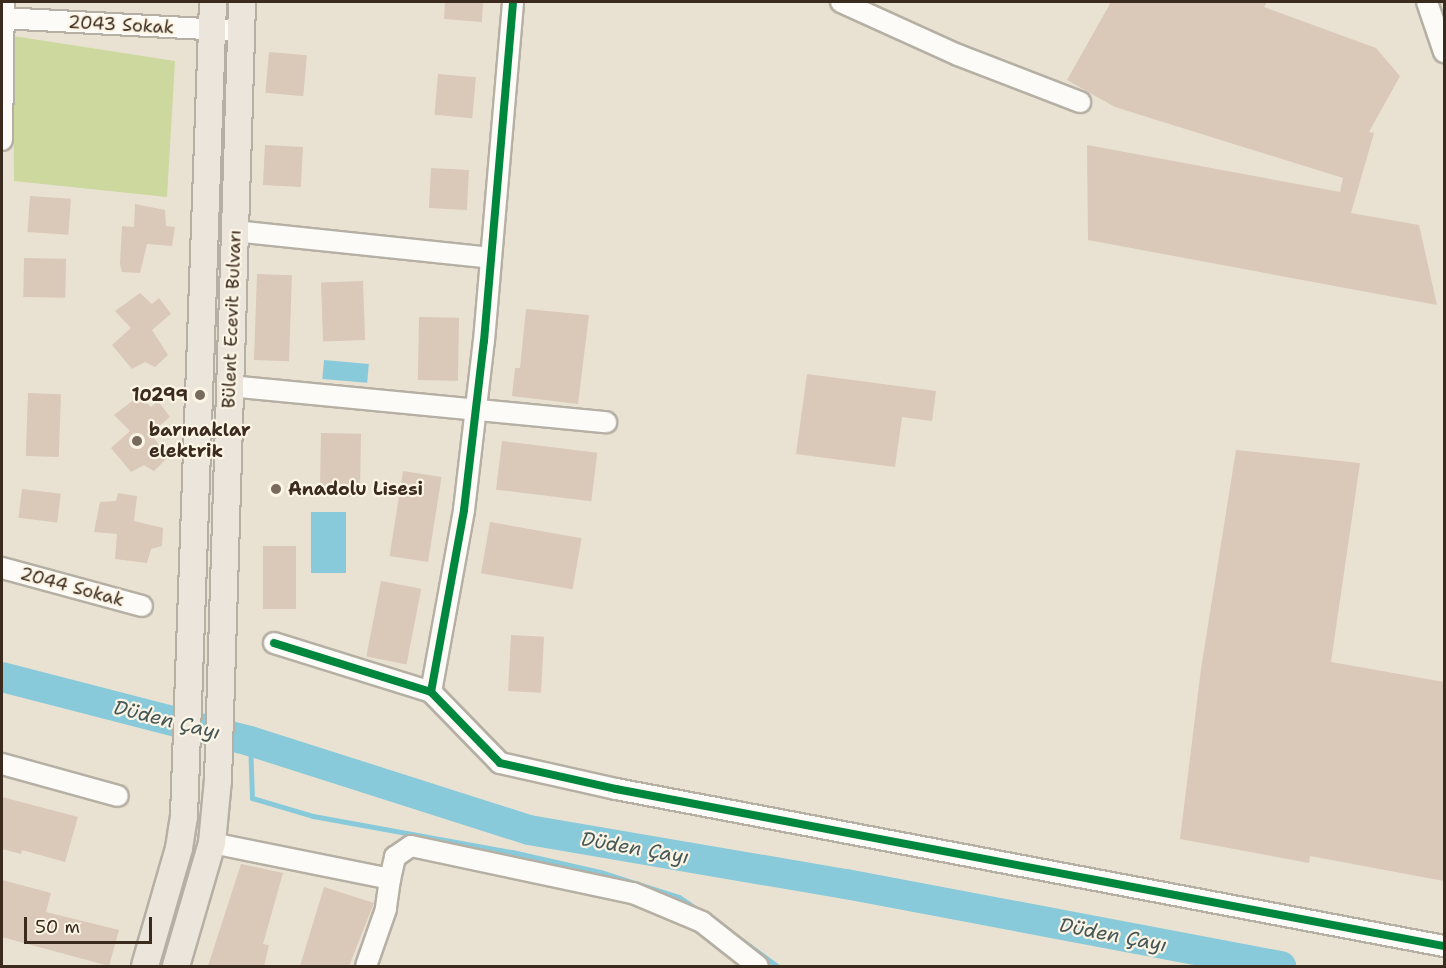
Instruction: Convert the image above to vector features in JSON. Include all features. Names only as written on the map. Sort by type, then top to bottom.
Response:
[{"type":"main road","name":"Bülent Ecevit Bulvarı","points":[[145,966],[180,848],[186,772],[192,660],[213,2]]},
{"type":"main road","name":"Bülent Ecevit Bulvarı","points":[[176,966],[212,843],[218,780],[242,2]]},
{"type":"street","points":[[431,693],[465,510],[477,408],[513,2]]},
{"type":"street","points":[[841,2],[958,55],[1080,102]]},
{"type":"street","points":[[1427,2],[1444,52]]},
{"type":"street","name":"2043 Sokak","points":[[3,12],[241,31]]},
{"type":"street","points":[[2,140],[3,12]]},
{"type":"street","points":[[235,231],[491,258]]},
{"type":"street","points":[[229,386],[606,422]]},
{"type":"street","name":"2044 Sokak","points":[[2,568],[142,606]]},
{"type":"street","points":[[274,643],[431,693],[500,762],[616,789],[1444,946]]},
{"type":"street","points":[[2,764],[118,796]]},
{"type":"street","points":[[212,843],[390,879]]},
{"type":"street","points":[[366,966],[386,909],[395,857],[411,846],[633,893],[702,922],[758,966]]},
{"type":"green space","points":[[13,36],[175,61],[167,197],[14,181]]},
{"type":"water","points":[[324,360],[369,364],[367,383],[322,379]]},
{"type":"water","points":[[311,512],[346,512],[346,573],[311,573]]},
{"type":"building","points":[[445,2],[483,2],[482,22],[444,19]]},
{"type":"building","points":[[1111,2],[1267,2],[1264,7],[1376,48],[1400,76],[1369,132],[1374,133],[1351,213],[1419,225],[1437,305],[1088,240],[1087,145],[1340,192],[1343,178],[1115,107],[1067,80]]},
{"type":"building","points":[[269,52],[307,55],[303,96],[265,93]]},
{"type":"building","points":[[438,74],[476,77],[472,118],[434,115]]},
{"type":"building","points":[[265,145],[303,147],[301,187],[263,185]]},
{"type":"building","points":[[431,168],[469,170],[467,210],[429,208]]},
{"type":"building","points":[[30,196],[71,199],[68,235],[27,232]]},
{"type":"building","points":[[135,204],[165,210],[166,226],[175,227],[172,246],[147,244],[140,273],[122,272],[120,264],[122,226],[134,227]]},
{"type":"building","points":[[24,258],[66,259],[65,298],[23,297]]},
{"type":"building","points":[[257,274],[292,275],[289,361],[254,360]]},
{"type":"building","points":[[363,281],[365,340],[323,341],[321,282]]},
{"type":"building","points":[[140,293],[152,304],[159,298],[171,314],[152,330],[168,355],[155,367],[145,362],[132,369],[112,345],[131,328],[115,311]]},
{"type":"building","points":[[526,309],[589,315],[578,404],[512,396],[515,368],[520,368]]},
{"type":"building","points":[[419,317],[459,318],[458,381],[418,380]]},
{"type":"building","points":[[807,374],[936,391],[932,421],[902,417],[895,467],[796,454]]},
{"type":"building","points":[[28,393],[61,394],[59,457],[26,456]]},
{"type":"building","name":"barınaklar elektrik","points":[[139,396],[151,407],[158,401],[170,417],[151,433],[167,458],[154,471],[144,465],[131,472],[111,448],[130,431],[114,415]]},
{"type":"building","points":[[321,433],[361,434],[360,497],[320,496]]},
{"type":"building","points":[[502,441],[597,453],[591,501],[496,490]]},
{"type":"building","points":[[1236,450],[1360,463],[1331,662],[1444,682],[1444,881],[1310,856],[1309,863],[1180,839],[1201,669]]},
{"type":"building","points":[[403,471],[442,477],[428,562],[390,556]]},
{"type":"building","points":[[22,489],[61,494],[57,523],[18,518]]},
{"type":"building","points":[[118,493],[137,496],[134,521],[163,528],[162,546],[151,549],[147,563],[115,559],[117,534],[94,532],[100,502],[116,501]]},
{"type":"building","points":[[490,522],[582,538],[573,589],[481,573]]},
{"type":"building","points":[[263,546],[296,546],[296,609],[263,609]]},
{"type":"building","points":[[381,581],[421,589],[407,664],[366,657]]},
{"type":"building","points":[[511,635],[544,637],[541,693],[508,691]]},
{"type":"building","points":[[2,797],[78,817],[65,862],[22,850],[21,854],[2,849]]},
{"type":"building","points":[[241,864],[283,873],[263,944],[269,945],[264,966],[208,966]]},
{"type":"building","points":[[2,880],[51,893],[46,912],[119,930],[109,966],[2,937]]},
{"type":"building","points":[[324,887],[374,903],[349,966],[300,966]]},
{"type":"waterway","name":"Düden Çayı","points":[[2,677],[250,741],[529,830],[846,884],[1281,966]]},
{"type":"waterway","points":[[250,741],[252,798],[313,816],[512,852],[600,872],[679,897],[703,913]]},
{"type":"waterway","points":[[721,925],[777,966]]},
{"type":"cycle path","points":[[274,643],[431,692],[464,510],[484,341],[513,2]]},
{"type":"cycle path","points":[[431,692],[500,763],[616,789],[1444,946]]},
{"type":"place","name":"10299","points":[[200,395]]},
{"type":"place","name":"barınaklar elektrik","points":[[137,441]]},
{"type":"place","name":"Anadolu Lisesi","points":[[276,489]]}]
